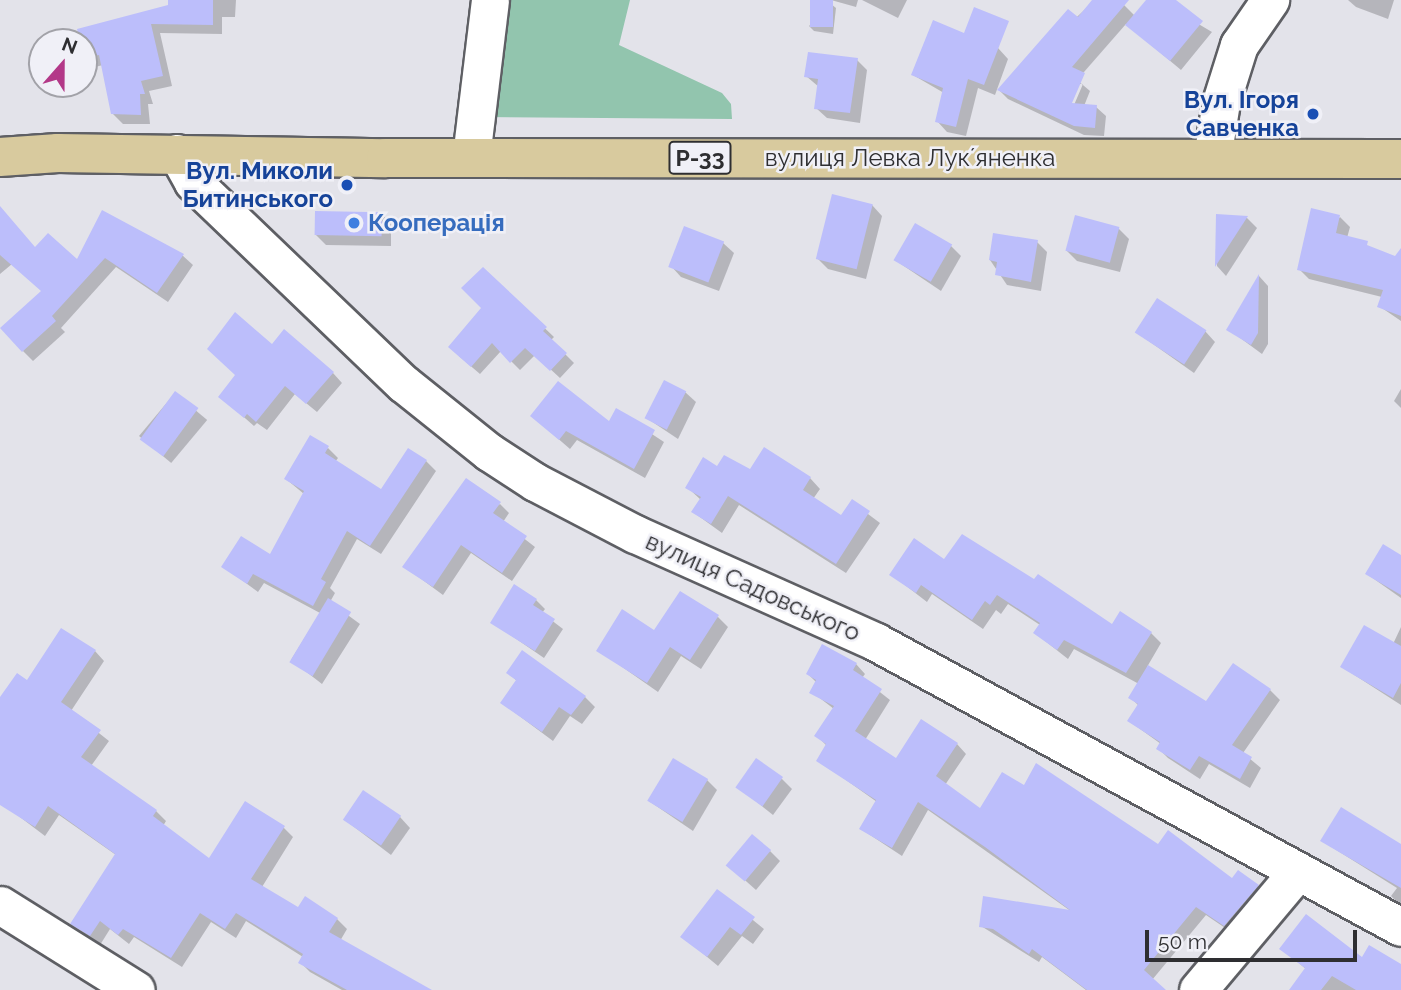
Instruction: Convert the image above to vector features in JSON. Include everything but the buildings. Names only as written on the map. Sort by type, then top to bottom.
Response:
[{"type":"main road","name":"вулиця Левка Лукʼяненка","points":[[0,158],[177,153],[471,157],[1401,159]]},
{"type":"street","points":[[471,157],[490,0]]},
{"type":"street","points":[[1212,158],[1221,102],[1240,45],[1270,0]]},
{"type":"street","name":"вулиця Садовського","points":[[177,153],[193,182],[404,384],[523,475],[635,534],[876,642],[1401,926]]},
{"type":"street","points":[[1198,990],[1298,871]]},
{"type":"street","points":[[0,905],[136,990]]},
{"type":"green space","points":[[497,0],[630,0],[619,45],[722,93],[731,104],[732,119],[483,117]]},
{"type":"place","name":"Вул. Ігоря Савченка","points":[[1313,114]]},
{"type":"place","name":"Вул. Миколи Битинського","points":[[347,185]]},
{"type":"place","name":"Кооперація","points":[[354,223]]}]
